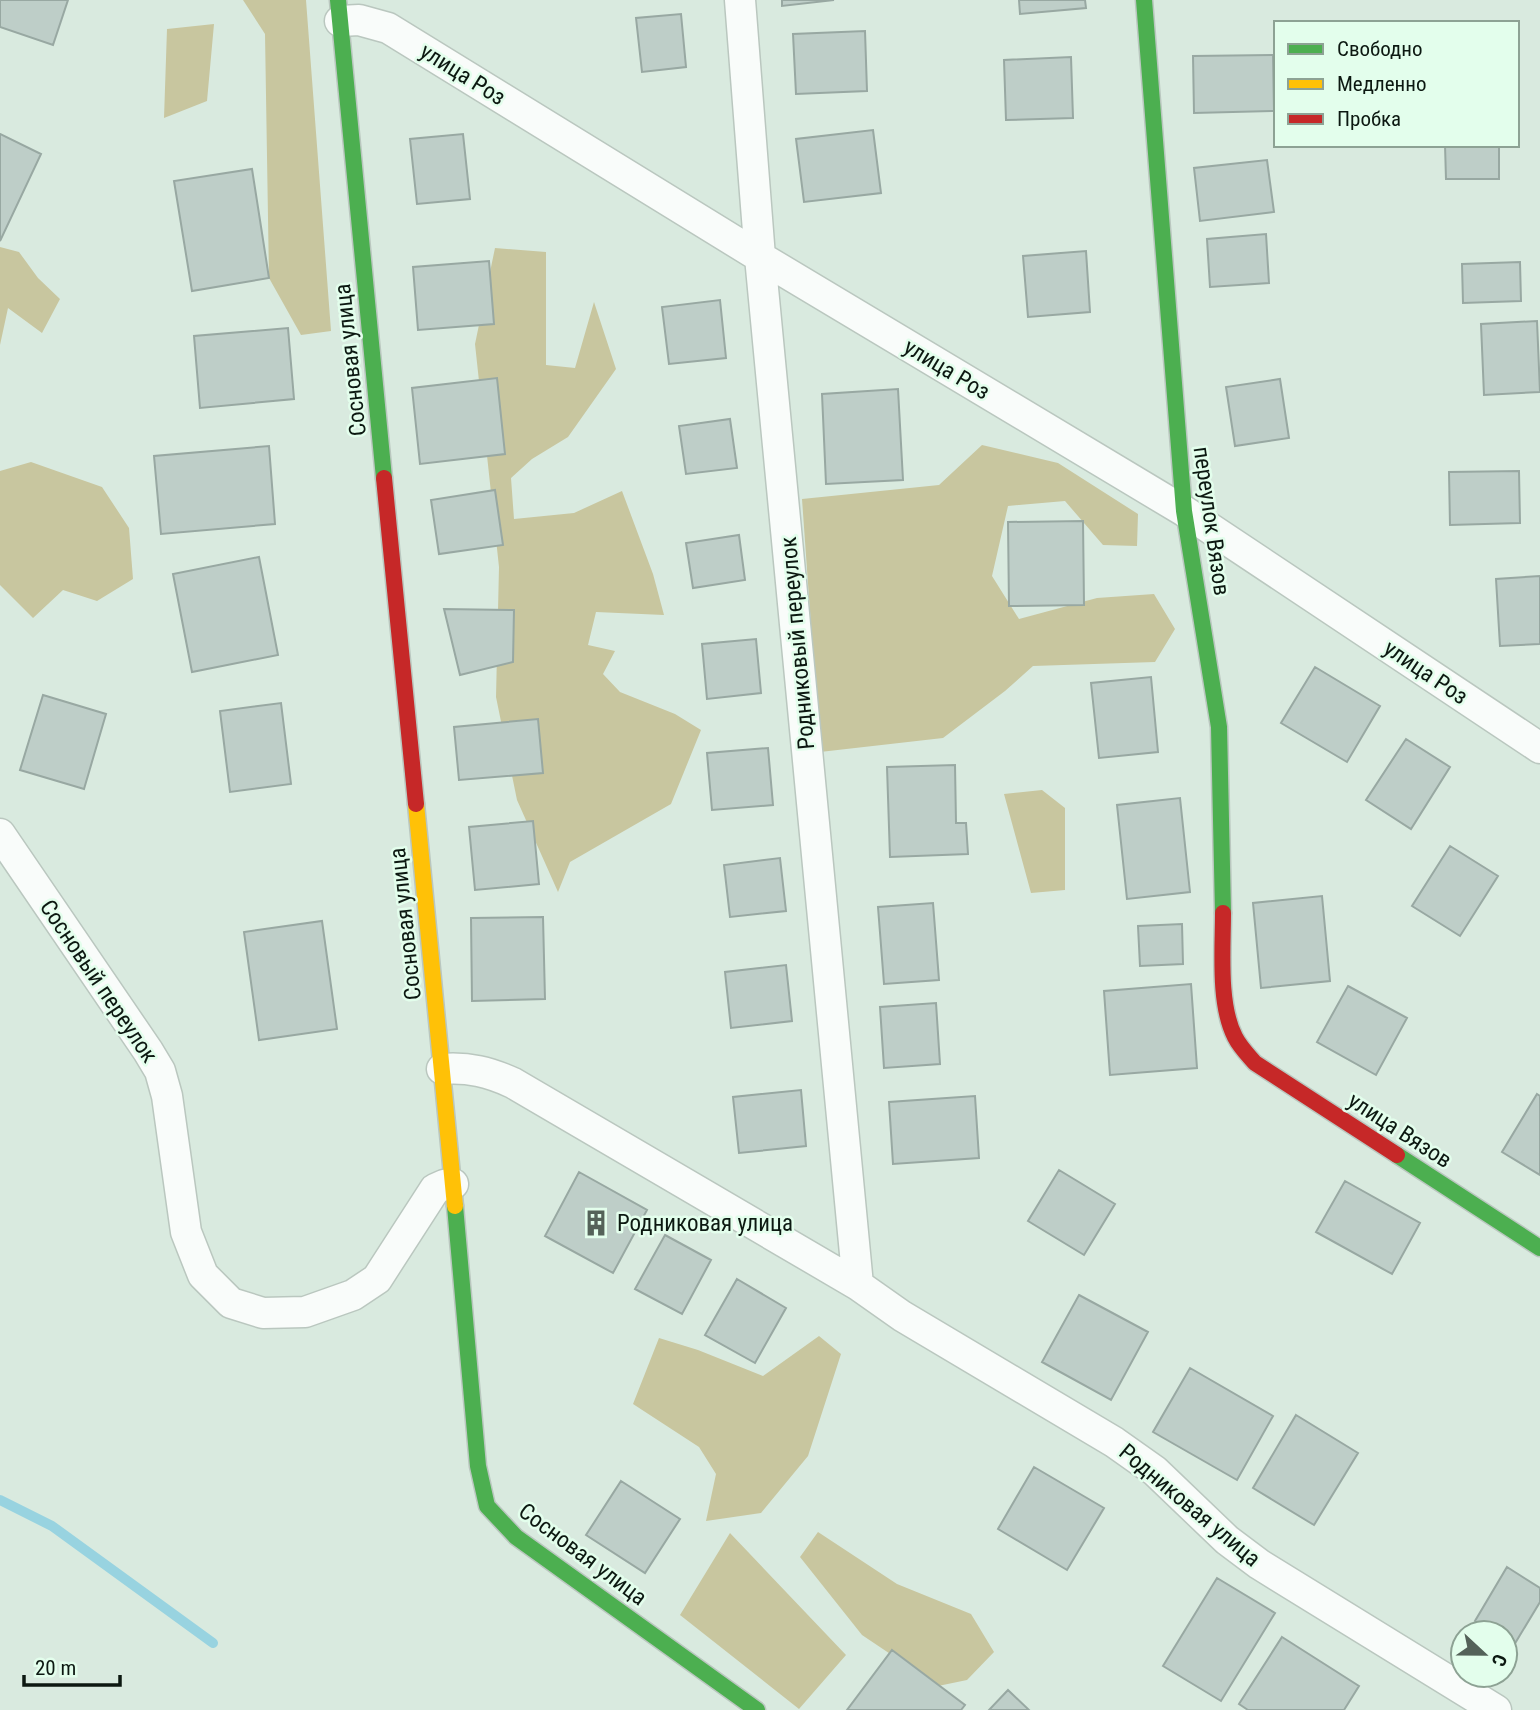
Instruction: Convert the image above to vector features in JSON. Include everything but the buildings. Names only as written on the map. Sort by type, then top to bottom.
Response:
[{"type":"street","name":"Родниковый переулок","points":[[740,0],[760,257],[858,1285]]},
{"type":"street","name":"переулок Вязов","points":[[1144,0],[1184,511],[1219,727],[1224,989],[1229,1025],[1238,1046]]},
{"type":"street","name":"улица Роз","points":[[339,11],[388,28],[760,257],[1184,511],[1540,748]]},
{"type":"street","name":"Сосновая улица","points":[[339,11],[478,1466],[487,1506],[516,1537],[757,1710]]},
{"type":"street","name":"Сосновый переулок","points":[[0,834],[160,1071],[167,1096],[186,1232],[203,1275],[231,1303],[263,1313],[305,1312],[353,1294],[377,1279],[435,1189],[453,1184]]},
{"type":"street","name":"улица Вязов","points":[[1238,1046],[1255,1063],[1540,1248]]},
{"type":"street","name":"Родниковая улица","points":[[442,1069],[463,1068],[487,1072],[513,1083],[858,1285],[902,1316],[1114,1442],[1155,1471],[1227,1540],[1259,1564],[1496,1710]]},
{"type":"shaded area","points":[[243,0],[306,0],[331,331],[301,335],[269,278],[265,34]]},
{"type":"shaded area","points":[[214,24],[207,101],[164,118],[167,29]]},
{"type":"shaded area","points":[[0,247],[19,252],[38,278],[60,299],[42,333],[8,308],[0,345]]},
{"type":"shaded area","points":[[495,248],[546,252],[546,365],[575,368],[594,302],[616,369],[568,437],[532,459],[511,478],[514,519],[574,513],[622,491],[653,574],[664,615],[596,612],[588,645],[615,651],[603,674],[620,692],[675,714],[701,730],[671,804],[570,862],[558,892],[517,800],[496,697],[499,567],[475,344]]},
{"type":"shaded area","points":[[982,445],[1058,463],[1138,514],[1137,546],[1103,545],[1065,501],[1008,506],[992,576],[1019,619],[1097,598],[1154,594],[1175,629],[1155,662],[1033,666],[943,738],[820,752],[802,499],[939,485]]},
{"type":"shaded area","points":[[31,462],[102,487],[129,528],[133,579],[97,601],[63,590],[33,618],[0,585],[0,471]]},
{"type":"shaded area","points":[[1042,790],[1065,808],[1065,890],[1031,893],[1004,794]]},
{"type":"shaded area","points":[[819,1336],[841,1354],[808,1456],[761,1513],[706,1521],[716,1474],[699,1447],[633,1404],[659,1338],[698,1350],[763,1376]]},
{"type":"shaded area","points":[[818,1532],[897,1584],[971,1614],[994,1652],[967,1680],[938,1686],[862,1635],[800,1557]]},
{"type":"shaded area","points":[[730,1533],[846,1655],[799,1709],[680,1615]]},
{"type":"waterway","points":[[0,1500],[52,1526],[213,1643]]},
{"type":"traffic: fast","points":[[338,0],[384,478]]},
{"type":"traffic: fast","points":[[1144,0],[1184,511],[1219,727],[1223,913]]},
{"type":"traffic: fast","points":[[1397,1155],[1540,1248]]},
{"type":"traffic: fast","points":[[455,1206],[478,1466],[487,1506],[516,1537],[757,1710]]},
{"type":"traffic: slow","points":[[416,804],[455,1206]]},
{"type":"traffic: jam","points":[[384,478],[416,804]]},
{"type":"traffic: jam","points":[[1223,913],[1224,993],[1230,1024],[1239,1044],[1255,1063],[1397,1155]]},
{"type":"place","name":"Родниковая улица","points":[[596,1223]]}]
